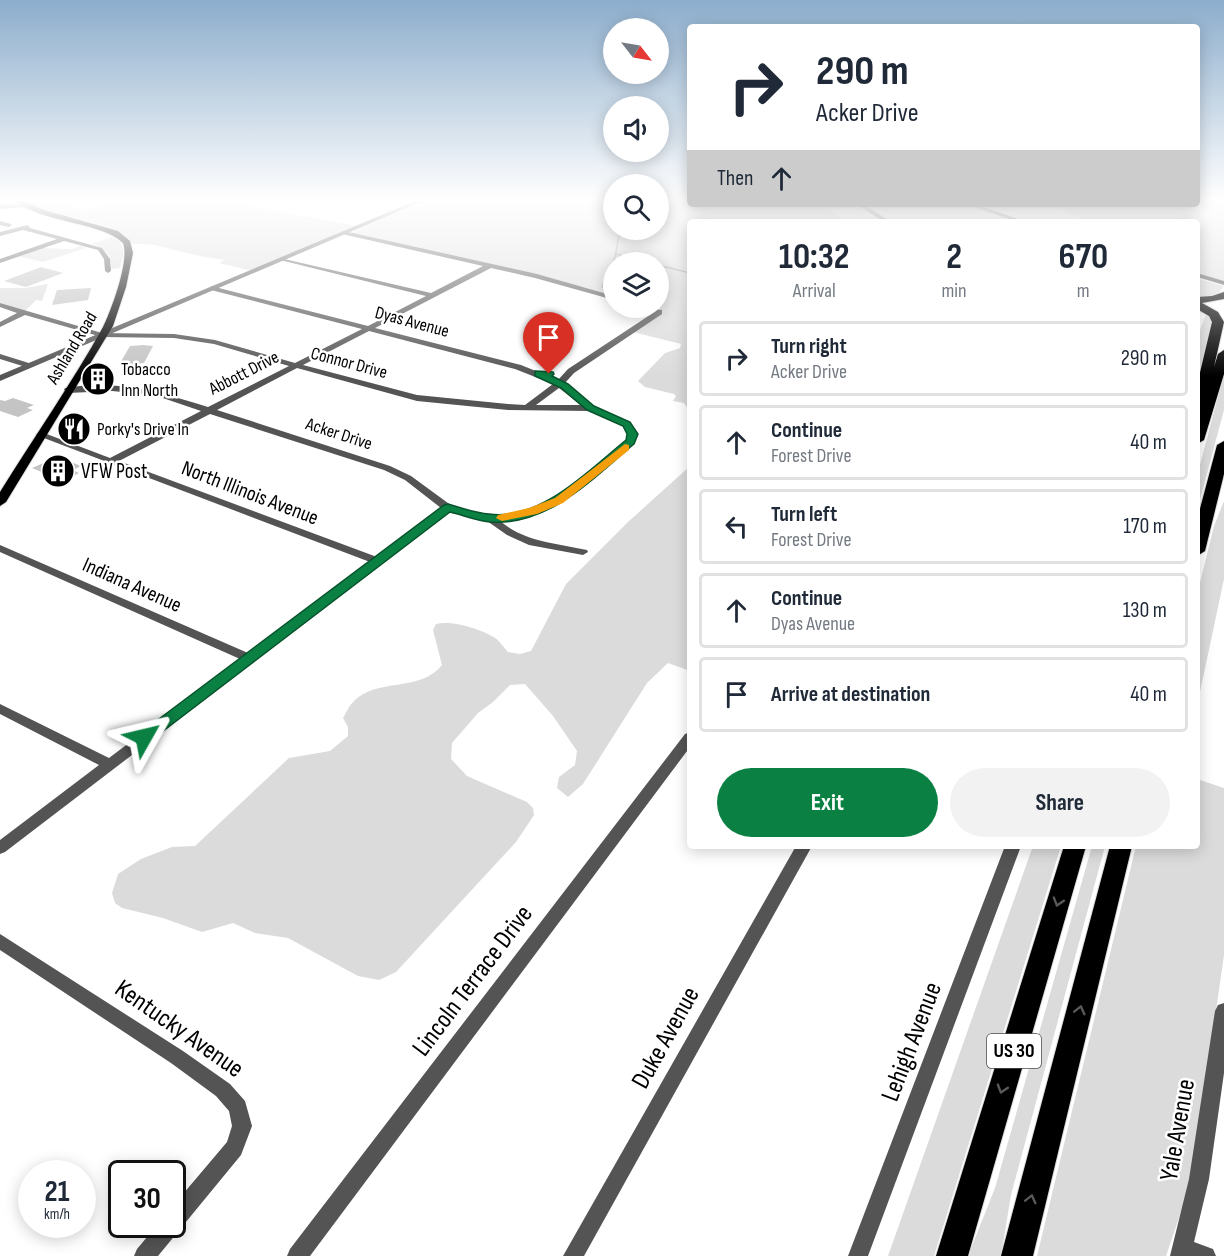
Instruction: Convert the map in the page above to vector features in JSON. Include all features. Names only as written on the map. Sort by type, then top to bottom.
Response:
[{"type":"highway","points":[[1200,300],[1214,299],[1224,295]]},
{"type":"highway","points":[[1200,306],[1212,312],[1218,320],[1200,399]]},
{"type":"highway","points":[[1200,430],[1224,354]]},
{"type":"highway","points":[[1200,540],[1224,446]]},
{"type":"highway","points":[[1208,512],[1218,499],[1224,478]]},
{"type":"highway","name":"US 30","points":[[952,1256],[1074,849]]},
{"type":"highway","name":"US 30","points":[[1017,1256],[1120,849]]},
{"type":"main road","name":"Ashland Road","points":[[0,502],[102,335],[118,301],[127,260]]},
{"type":"street","points":[[107,260],[108,271]]},
{"type":"street","points":[[0,378],[282,260],[431,295]]},
{"type":"street","points":[[461,260],[552,280],[603,295]]},
{"type":"street","name":"Abbott Drive","points":[[111,460],[489,266]]},
{"type":"street","points":[[1200,276],[1224,283]]},
{"type":"street","name":"Dyas Avenue","points":[[214,288],[538,374],[559,384],[590,408]]},
{"type":"street","points":[[0,305],[102,335]]},
{"type":"street","points":[[0,325],[24,312]]},
{"type":"street","points":[[526,408],[559,384],[571,371],[650,318]]},
{"type":"street","name":"Connor Drive","points":[[102,335],[155,335],[223,344],[417,398],[526,408],[590,408]]},
{"type":"street","points":[[0,356],[29,366]]},
{"type":"street","points":[[538,374],[571,371]]},
{"type":"street","name":"Acker Drive","points":[[68,390],[112,388],[145,391],[210,409],[387,468],[408,478],[448,508],[490,518],[504,531],[518,538],[583,552]]},
{"type":"street","points":[[490,518],[522,514],[554,503],[630,442],[633,434],[626,424],[590,408]]},
{"type":"street","name":"North Illinois Avenue","points":[[41,435],[378,561]]},
{"type":"street","points":[[0,848],[448,508]]},
{"type":"street","name":"Indiana Avenue","points":[[0,548],[248,658]]},
{"type":"street","points":[[0,708],[110,764]]},
{"type":"street","name":"Lincoln Terrace Drive","points":[[297,1256],[687,741]]},
{"type":"street","name":"Duke Avenue","points":[[573,1256],[802,849]]},
{"type":"street","name":"Lehigh Avenue","points":[[858,1256],[1012,849]]},
{"type":"street","name":"Kentucky Avenue","points":[[0,941],[177,1057],[223,1090],[238,1107],[242,1126],[234,1148],[186,1206]]},
{"type":"street","name":"Yale Avenue","points":[[1181,1252],[1198,1179],[1224,1011]]},
{"type":"street","name":"Kentucky Avenue","points":[[144,1256],[159,1238]]},
{"type":"street","points":[[1181,1252],[1206,1256]]},
{"type":"shaded area","points":[[110,260],[122,260],[120,268],[111,269]]},
{"type":"shaded area","points":[[223,260],[279,260],[252,271],[219,263],[225,260]]},
{"type":"shaded area","points":[[460,260],[603,260],[603,295]]},
{"type":"shaded area","points":[[669,260],[687,260],[687,408],[684,403],[673,401],[676,396],[674,394],[645,387],[638,381],[665,353],[680,348],[681,344],[633,332],[653,318],[669,318]]},
{"type":"shaded area","points":[[1200,260],[1224,260],[1224,281],[1200,274]]},
{"type":"shaded area","points":[[1200,279],[1224,286],[1217,295],[1200,298]]},
{"type":"shaded area","points":[[48,284],[42,301],[36,300],[25,311],[0,303],[0,288],[25,288]]},
{"type":"shaded area","points":[[1200,308],[1206,311],[1212,320],[1200,369],[1200,330],[1206,314],[1200,311]]},
{"type":"shaded area","points":[[1224,374],[1224,410],[1200,500],[1200,465]]},
{"type":"shaded area","points":[[687,469],[687,670],[668,663],[647,683],[583,784],[568,797],[557,788],[559,777],[575,765],[577,751],[553,716],[525,684],[510,685],[478,713],[452,743],[451,759],[467,776],[527,802],[533,808],[534,815],[516,842],[396,972],[379,980],[358,976],[288,938],[255,933],[233,923],[202,932],[163,918],[122,908],[115,903],[112,893],[118,874],[141,859],[172,847],[195,846],[289,758],[330,751],[348,736],[348,727],[343,718],[352,704],[363,694],[433,674],[442,665],[433,630],[436,624],[458,624],[482,631],[497,639],[508,652],[520,654],[531,651],[566,584],[628,522]]},
{"type":"shaded area","points":[[1224,501],[1224,579],[1200,692],[1200,583],[1214,526]]},
{"type":"shaded area","points":[[1200,780],[1224,788],[1224,955],[1203,1102],[1186,1197],[1166,1256],[1037,1256],[1135,849],[1200,849]]},
{"type":"shaded area","points":[[1032,849],[1060,849],[934,1256],[888,1256]]},
{"type":"shaded area","points":[[1091,849],[1104,849],[1011,1195],[1001,1256],[968,1256],[995,1188]]},
{"type":"building","points":[[41,267],[63,273],[26,287],[4,281]]},
{"type":"building","points":[[91,288],[88,300],[52,305],[57,290]]},
{"type":"building","points":[[130,346],[153,346],[144,363],[119,365]]},
{"type":"building","points":[[13,398],[34,405],[27,408],[33,410],[18,417],[0,411],[0,400]]},
{"type":"building","name":"VFW Post","points":[[48,461],[62,466],[71,462],[81,466],[73,470],[79,473],[63,481],[32,468]]},
{"type":"waterway","points":[[602,287],[614,260]]},
{"type":"waterway","points":[[669,268],[687,272]]},
{"type":"slow traffic","points":[[502,518],[533,511],[559,500],[625,447]]},
{"type":"place","name":"Tobacco Inn North","points":[[98,379]]},
{"type":"place","name":"Porky's Drive In","points":[[74,429]]},
{"type":"place","name":"VFW Post","points":[[58,471]]},
{"type":"route","points":[[144,737],[448,508],[484,518],[502,518],[533,511],[554,503],[564,496],[630,442],[633,434],[626,424],[590,408],[564,386],[538,374],[549,374]]}]
